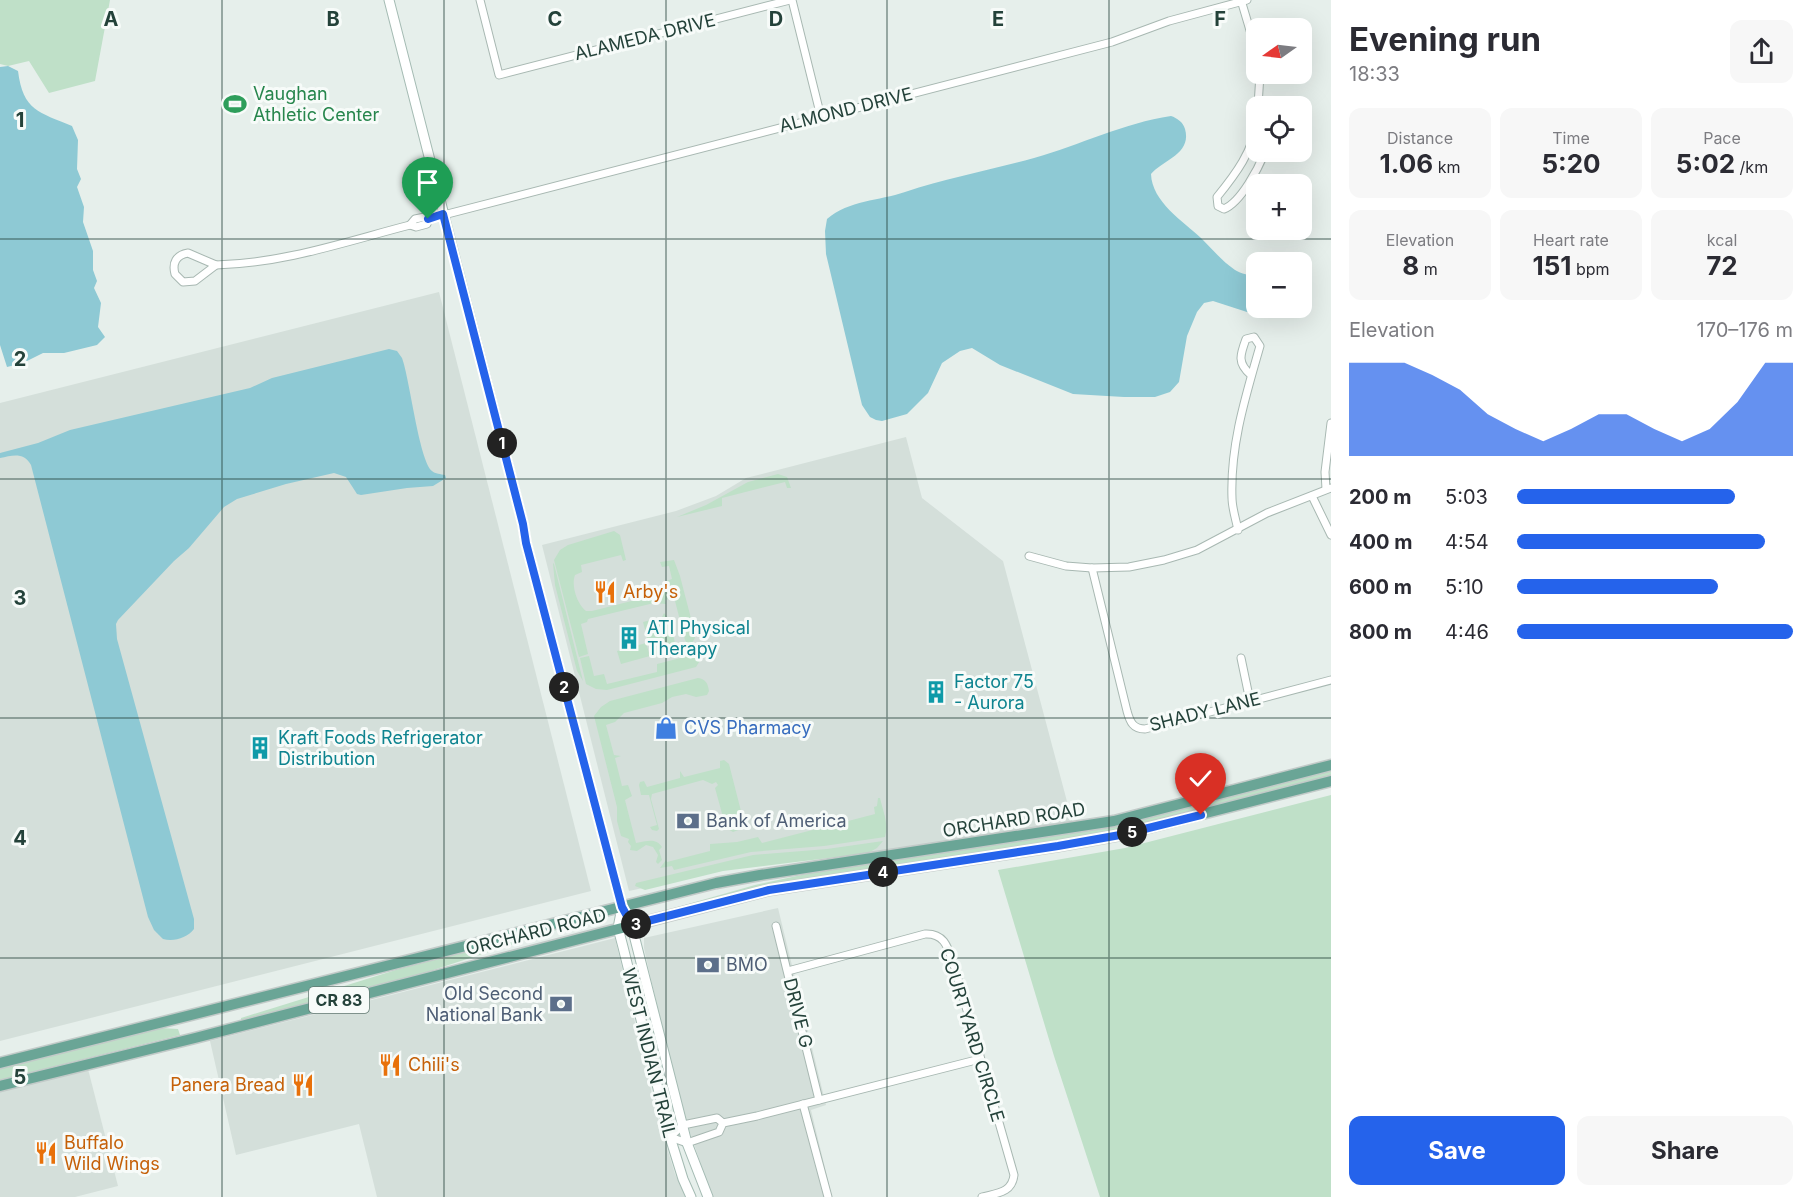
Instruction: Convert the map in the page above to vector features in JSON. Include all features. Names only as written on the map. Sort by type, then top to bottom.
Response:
[{"type":"main road","name":"WEST INDIAN TRAIL","points":[[389,0],[529,554],[622,907],[632,925],[687,1143],[708,1197]]},
{"type":"main road","name":"ORCHARD ROAD","points":[[0,1063],[716,883],[1114,821],[1331,765]]},
{"type":"main road","name":"ORCHARD ROAD","points":[[0,1086],[769,890],[1120,835],[1331,781]]},
{"type":"main road","name":"WEST INDIAN TRAIL","points":[[622,907],[618,928],[670,1137],[691,1197]]},
{"type":"street","name":"ALAMEDA DRIVE","points":[[480,0],[499,75],[791,0]]},
{"type":"street","points":[[791,0],[821,117]]},
{"type":"street","name":"ALMOND DRIVE","points":[[216,265],[288,258],[410,225],[415,219],[425,217],[428,219],[1112,42],[1169,21],[1243,0]]},
{"type":"street","points":[[1243,0],[1248,18]]},
{"type":"street","points":[[1246,152],[1238,171],[1217,197],[1218,207],[1224,209],[1230,207],[1248,183],[1259,162]]},
{"type":"street","points":[[188,253],[216,265],[189,283],[178,279],[173,269],[177,258],[188,253]]},
{"type":"street","points":[[1238,530],[1232,499],[1234,468],[1240,417],[1260,346],[1254,337],[1246,339],[1241,363],[1251,375]]},
{"type":"street","points":[[1029,556],[1066,566],[1129,567],[1197,550],[1267,513],[1329,489],[1325,472],[1331,423]]},
{"type":"street","points":[[1312,496],[1331,535]]},
{"type":"street","name":"SHADY LANE","points":[[1092,568],[1127,711],[1130,722],[1135,727],[1145,729],[1331,680]]},
{"type":"street","points":[[1240,658],[1250,700]]},
{"type":"street","name":"DRIVE G","points":[[776,926],[819,1100]]},
{"type":"street","name":"COURTYARD CIRCLE","points":[[788,971],[925,934],[942,938],[948,946],[1014,1175],[1008,1190],[982,1197]]},
{"type":"street","points":[[723,1123],[980,1059]]},
{"type":"street","points":[[803,1104],[828,1197]]},
{"type":"street","points":[[717,1118],[723,1123],[719,1132],[687,1143],[670,1137],[683,1125],[717,1118]]},
{"type":"shaded area","points":[[439,292],[591,891],[0,1041],[0,403]]},
{"type":"shaded area","points":[[906,437],[922,498],[1003,561],[1073,824],[857,855],[739,867],[629,891],[542,545],[676,511],[716,496],[746,478]]},
{"type":"shaded area","points":[[778,908],[826,1105],[811,1110],[832,1197],[712,1197],[682,1109],[649,971],[644,938]]},
{"type":"shaded area","points":[[615,938],[657,1115],[675,1174],[686,1197],[377,1197],[359,1124],[236,1155],[210,1041]]},
{"type":"shaded area","points":[[88,1069],[118,1186],[75,1197],[0,1197],[0,1091]]},
{"type":"green space","points":[[0,0],[110,0],[95,81],[49,93],[29,61],[8,66],[0,64]]},
{"type":"green space","points":[[778,474],[787,477],[791,488],[787,488],[785,482],[722,498],[722,506],[677,517],[706,505],[748,482]]},
{"type":"green space","points":[[614,531],[620,535],[626,560],[623,561],[621,555],[581,565],[582,572],[575,575],[574,579],[580,604],[586,611],[592,611],[663,593],[667,589],[666,581],[672,579],[669,566],[662,567],[660,562],[674,560],[695,634],[692,643],[687,643],[685,640],[674,597],[665,600],[666,604],[654,603],[588,619],[587,622],[581,624],[588,654],[579,657],[554,560],[560,550],[568,545]]},
{"type":"green space","points":[[553,563],[583,681],[577,671],[555,585]]},
{"type":"green space","points":[[664,613],[670,620],[676,648],[652,656],[643,622],[662,617]]},
{"type":"green space","points":[[646,643],[650,656],[621,664],[617,651]]},
{"type":"green space","points":[[696,654],[701,659],[696,667],[607,690],[596,689],[586,684],[580,658],[589,656],[594,676],[604,674],[607,684],[657,672],[657,664]]},
{"type":"green space","points":[[698,678],[703,679],[707,684],[709,691],[707,695],[696,697],[686,694],[672,697],[662,703],[624,713],[615,722],[606,725],[614,755],[621,756],[615,758],[622,786],[628,785],[632,796],[625,800],[636,843],[650,841],[659,844],[662,847],[659,850],[662,860],[658,864],[656,862],[658,855],[653,847],[646,845],[637,851],[630,850],[629,839],[621,836],[617,821],[617,807],[594,716],[610,701]]},
{"type":"green space","points":[[724,760],[729,764],[743,819],[741,829],[733,832],[726,828],[715,788],[718,785],[716,782],[712,784],[703,780],[652,794],[651,799],[659,829],[652,830],[650,827],[657,825],[649,795],[641,795],[640,782],[644,781],[647,787],[680,778],[680,771],[684,777],[720,768],[720,761]]},
{"type":"green space","points":[[1331,770],[1331,776],[1132,827],[1088,836],[796,880],[674,910],[674,908],[755,885],[820,871],[1098,829]]},
{"type":"green space","points":[[1331,795],[1331,1197],[1100,1197],[1054,1056],[998,870],[1125,848]]},
{"type":"green space","points":[[878,798],[880,798],[885,818],[885,837],[824,846],[751,852],[674,870],[672,866],[660,868],[666,860],[667,862],[710,851],[710,844],[737,842],[758,837],[762,843],[824,827],[823,821],[826,819],[829,826],[875,814],[874,807],[877,806]]},
{"type":"green space","points":[[883,841],[868,853],[723,871],[645,890],[635,886],[636,883],[753,855],[827,849]]},
{"type":"green space","points":[[572,925],[421,974],[241,1020],[241,1018],[399,969]]},
{"type":"green space","points":[[161,1028],[178,1029],[180,1035],[0,1080],[0,1069]]},
{"type":"water","points":[[8,66],[18,71],[24,94],[34,108],[72,126],[78,140],[77,169],[81,179],[77,187],[84,207],[83,222],[93,251],[93,270],[97,281],[94,288],[101,303],[98,327],[105,337],[97,345],[64,353],[43,353],[23,363],[7,367],[0,345],[0,67]]},
{"type":"water","points":[[1171,116],[1175,118],[1184,127],[1186,138],[1180,151],[1151,174],[1157,193],[1170,210],[1226,263],[1246,274],[1246,312],[1213,301],[1204,303],[1197,312],[1187,336],[1179,382],[1170,392],[1155,397],[1073,394],[1000,365],[972,348],[960,351],[942,363],[928,393],[907,414],[882,421],[870,417],[862,405],[826,254],[827,219],[854,204],[1034,158],[1154,119]]},
{"type":"water","points":[[389,349],[397,351],[402,358],[427,464],[433,472],[445,475],[446,478],[433,486],[361,495],[357,494],[346,477],[334,473],[286,484],[237,499],[224,507],[189,548],[174,561],[116,624],[117,639],[194,919],[194,929],[188,935],[176,940],[163,939],[154,930],[148,917],[31,465],[22,456],[0,458],[0,453],[38,443],[70,430],[250,388],[272,378]]},
{"type":"place","name":"Vaughan Athletic Center","points":[[235,104]]},
{"type":"place","name":"Arby's","points":[[605,592]]},
{"type":"place","name":"ATI Physical Therapy","points":[[629,638]]},
{"type":"place","name":"Factor 75 - Aurora","points":[[936,692]]},
{"type":"place","name":"CVS Pharmacy","points":[[666,728]]},
{"type":"place","name":"Kraft Foods Refrigerator Distribution","points":[[260,748]]},
{"type":"place","name":"Bank of America","points":[[688,821]]},
{"type":"place","name":"BMO","points":[[708,965]]},
{"type":"place","name":"Old Second National Bank","points":[[561,1004]]},
{"type":"place","name":"Chili's","points":[[390,1065]]},
{"type":"place","name":"Panera Bread","points":[[303,1085]]},
{"type":"place","name":"Buffalo Wild Wings","points":[[46,1153]]},
{"type":"route","points":[[428,219],[443,214],[585,768],[622,907],[632,925],[769,890],[1058,846],[1120,835],[1201,815]]}]
